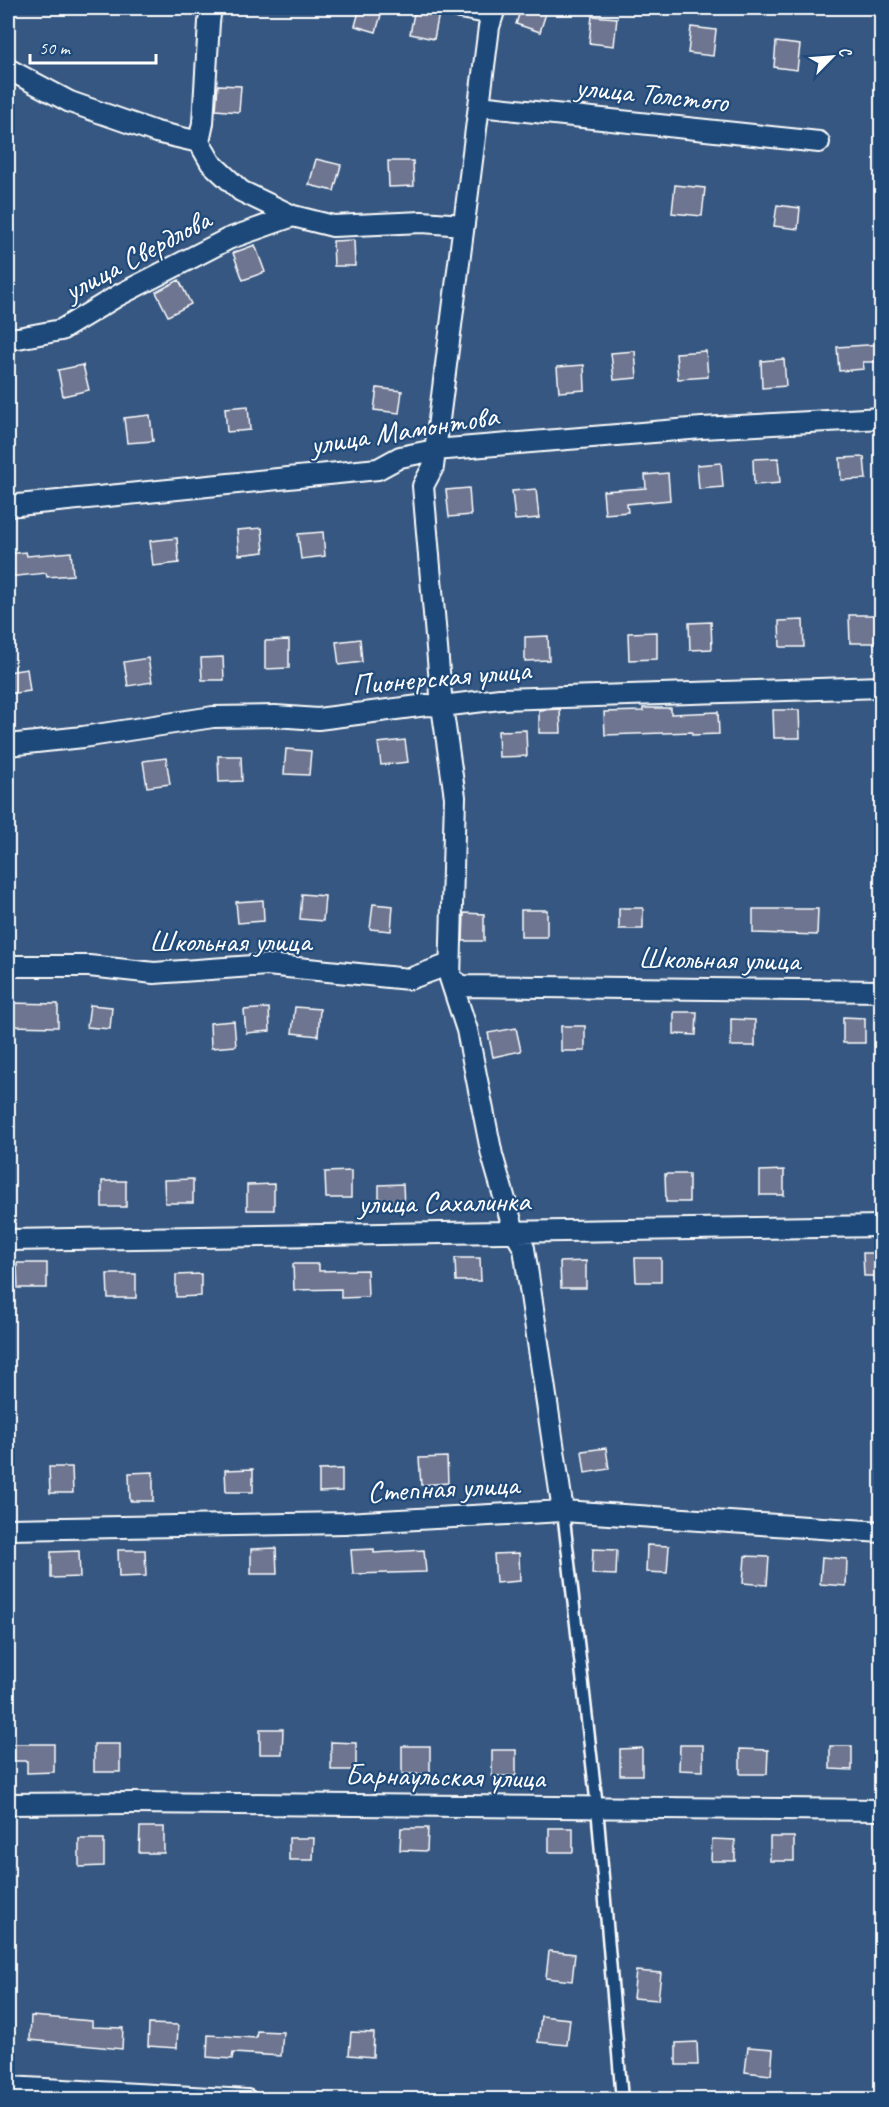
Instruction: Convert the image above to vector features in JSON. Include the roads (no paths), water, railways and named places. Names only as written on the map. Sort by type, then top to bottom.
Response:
[{"type":"street","points":[[212,8],[208,22],[202,123],[198,142],[211,163],[241,191],[293,216],[333,226],[422,222],[464,225]]},
{"type":"street","points":[[460,8],[494,11],[489,27],[433,467],[423,486],[442,706],[455,797],[450,971],[467,1029],[492,1155],[514,1231],[524,1248],[563,1511]]},
{"type":"street","points":[[8,69],[70,102],[156,132],[198,142]]},
{"type":"street","name":"улица Толстого","points":[[479,106],[819,142]]},
{"type":"street","name":"улица Свердлова","points":[[8,338],[61,330],[119,295],[228,239],[293,216]]},
{"type":"street","name":"улица Мамонтова","points":[[8,506],[378,469],[400,458],[435,450],[702,428],[882,418]]},
{"type":"street","name":"Пионерская улица","points":[[8,745],[83,737],[213,717],[276,716],[318,719],[426,705],[442,706],[500,699],[882,687]]},
{"type":"street","name":"Школьная улица","points":[[8,966],[89,966],[154,974],[267,965],[409,979],[450,971],[462,986],[882,991]]},
{"type":"street","name":"улица Сахалинка","points":[[8,1240],[882,1226]]},
{"type":"street","name":"Степная улица","points":[[8,1529],[345,1523],[563,1511],[882,1532]]},
{"type":"street","name":"Барнаульская улица","points":[[8,1804],[133,1803],[882,1810]]},
{"type":"street","points":[[8,2086],[247,2100]]},
{"type":"lane","points":[[563,1511],[597,1807],[622,2100]]}]
